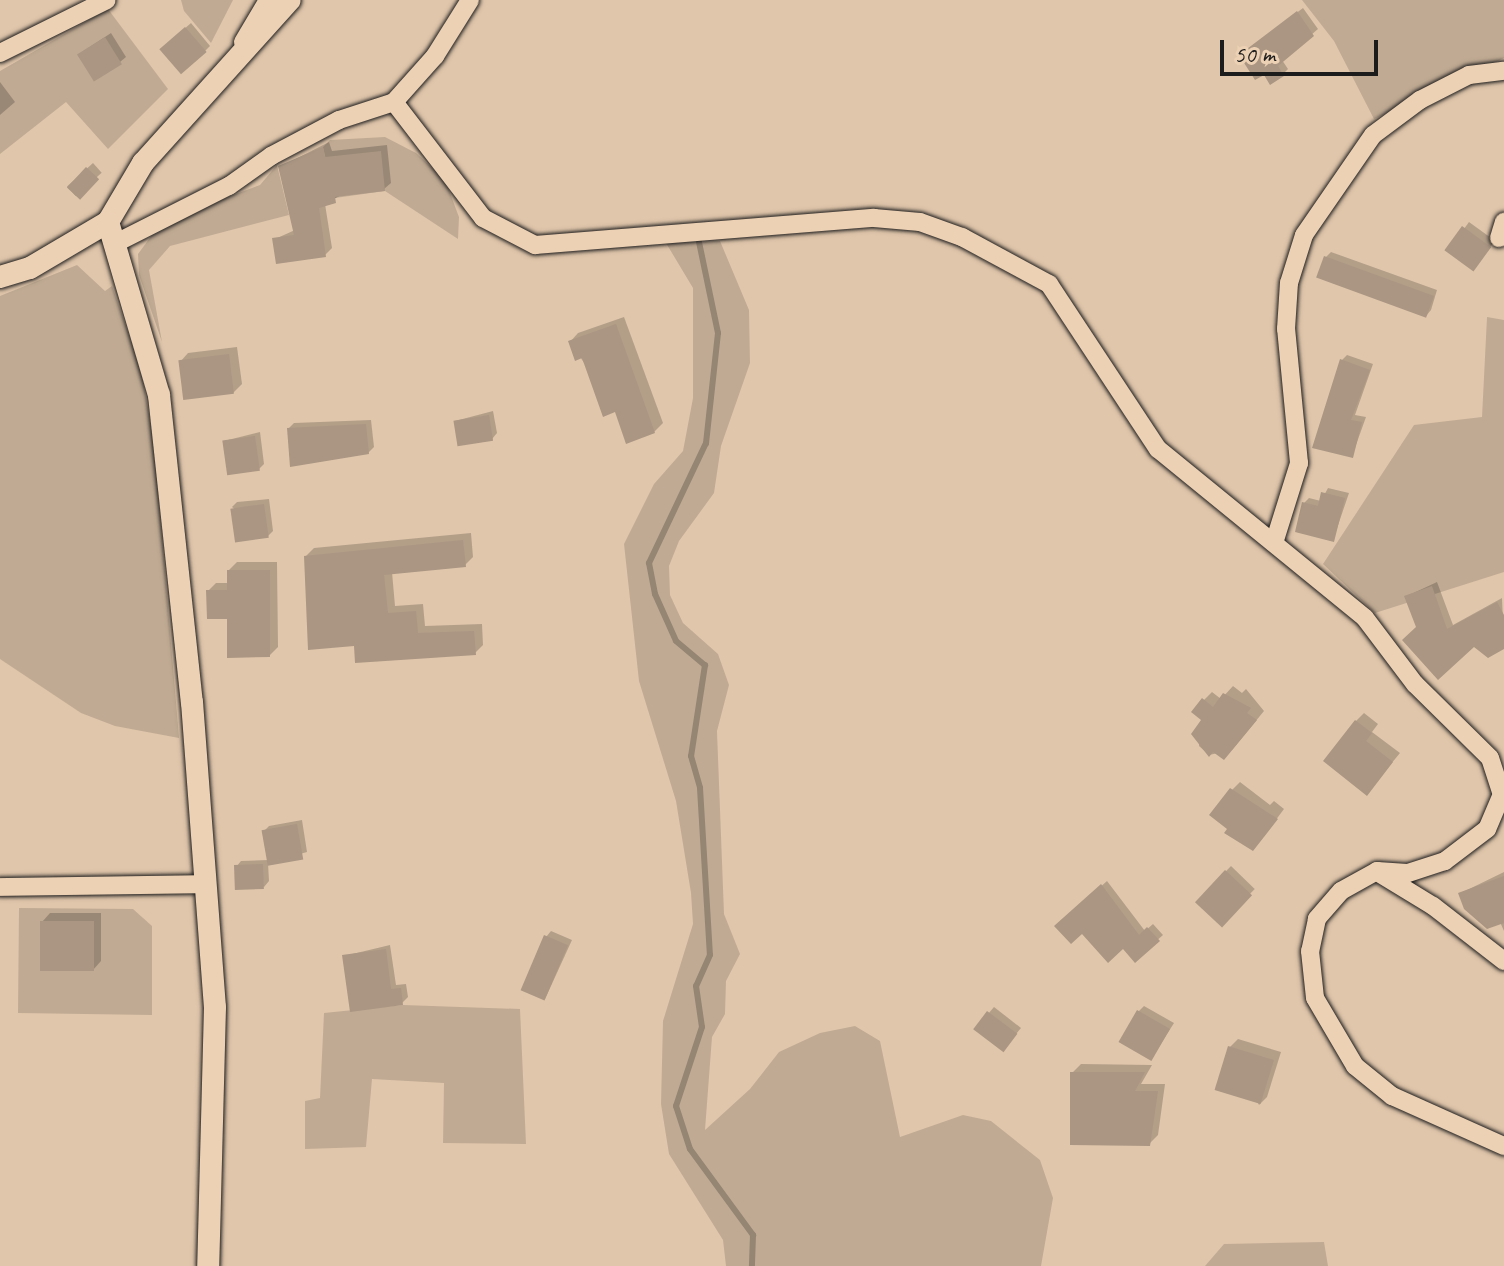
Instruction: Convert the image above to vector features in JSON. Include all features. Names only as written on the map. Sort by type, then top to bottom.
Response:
[{"type":"street","points":[[0,53],[107,0]]},
{"type":"street","points":[[225,72],[268,0]]},
{"type":"street","points":[[0,277],[30,268],[108,222],[143,163],[290,0]]},
{"type":"street","points":[[114,244],[229,186],[271,156],[339,120],[394,102],[435,56],[470,0]]},
{"type":"street","points":[[1274,543],[1299,463],[1286,329],[1289,283],[1304,235],[1373,135],[1420,100],[1469,75],[1504,71]]},
{"type":"street","points":[[394,102],[483,218],[535,245],[874,218],[920,222],[1007,259],[1049,284],[1064,302],[1158,449],[1365,618],[1415,684],[1490,758],[1502,794],[1487,829],[1445,861],[1407,873],[1377,871],[1341,891],[1317,919],[1310,951],[1315,998],[1355,1066],[1392,1096],[1504,1146]]},
{"type":"street","points":[[108,222],[159,395],[207,884],[215,1007],[208,1266]]},
{"type":"street","points":[[1377,871],[1433,906],[1504,961]]},
{"type":"street","points":[[0,887],[207,884]]},
{"type":"shaded area","points":[[181,0],[233,0],[211,43],[184,11]]},
{"type":"shaded area","points":[[1302,0],[1504,0],[1504,58],[1374,119],[1334,41]]},
{"type":"shaded area","points":[[108,9],[168,89],[108,149],[66,102],[0,154],[0,71]]},
{"type":"shaded area","points":[[385,137],[416,153],[445,180],[459,217],[458,239],[385,191],[335,198],[323,147],[330,140]]},
{"type":"shaded area","points":[[277,165],[289,215],[170,246],[149,270],[162,342],[139,275],[138,254],[152,235],[202,207],[260,185]]},
{"type":"shaded area","points":[[720,241],[749,310],[750,363],[721,446],[714,493],[679,541],[669,566],[670,595],[683,623],[718,654],[729,685],[717,731],[724,914],[740,954],[726,981],[725,1014],[712,1037],[705,1130],[750,1089],[779,1052],[820,1033],[855,1026],[880,1041],[900,1137],[963,1115],[991,1121],[1040,1160],[1053,1198],[1041,1266],[726,1266],[723,1240],[669,1154],[661,1104],[663,1021],[693,924],[691,893],[676,801],[639,681],[624,544],[654,484],[683,451],[693,398],[693,288],[666,243]]},
{"type":"shaded area","points":[[77,265],[105,291],[112,286],[141,370],[154,443],[179,738],[115,726],[81,713],[0,659],[0,296]]},
{"type":"shaded area","points":[[1487,317],[1504,320],[1504,572],[1375,613],[1323,564],[1414,425],[1482,417]]},
{"type":"shaded area","points":[[19,908],[133,909],[152,926],[152,1015],[18,1013]]},
{"type":"shaded area","points":[[403,1005],[520,1009],[526,1144],[443,1143],[444,1083],[372,1079],[366,1147],[305,1149],[305,1101],[320,1098],[324,1013]]},
{"type":"shaded area","points":[[1324,1242],[1328,1266],[1205,1266],[1224,1244]]},
{"type":"building","points":[[1297,11],[1314,36],[1278,66],[1284,76],[1270,85],[1264,75],[1255,80],[1239,55]]},
{"type":"building","points":[[185,27],[207,52],[181,74],[159,49]]},
{"type":"building","points":[[105,37],[122,64],[94,82],[77,54]]},
{"type":"building","points":[[323,147],[325,157],[381,151],[385,191],[335,197],[336,203],[319,208],[326,257],[276,264],[272,238],[294,235],[278,166]]},
{"type":"building","points":[[86,167],[99,179],[80,200],[67,187]]},
{"type":"building","points":[[1462,226],[1491,247],[1473,271],[1444,250]]},
{"type":"building","points":[[1324,256],[1434,296],[1426,318],[1316,278]]},
{"type":"building","points":[[616,324],[655,433],[626,444],[615,412],[603,417],[582,358],[575,361],[568,341]]},
{"type":"building","points":[[229,354],[234,394],[183,400],[178,360]]},
{"type":"building","points":[[1340,359],[1370,370],[1351,420],[1362,422],[1353,458],[1312,448]]},
{"type":"building","points":[[489,415],[493,441],[458,446],[453,421]]},
{"type":"building","points":[[366,424],[369,454],[290,467],[287,428]]},
{"type":"building","points":[[255,436],[260,471],[227,475],[222,441]]},
{"type":"building","points":[[1321,492],[1345,498],[1334,542],[1295,532],[1302,502],[1318,506]]},
{"type":"building","points":[[264,504],[269,538],[235,542],[230,509]]},
{"type":"building","points":[[463,540],[466,567],[384,575],[388,613],[416,611],[418,633],[474,631],[476,655],[355,663],[354,646],[308,650],[304,556]]},
{"type":"building","points":[[227,570],[270,570],[270,657],[227,658],[227,619],[207,619],[206,590],[227,590]]},
{"type":"building","points":[[1432,586],[1447,629],[1497,602],[1504,615],[1504,649],[1488,658],[1474,647],[1438,680],[1402,640],[1416,627],[1404,596]]},
{"type":"building","points":[[1223,693],[1251,708],[1247,713],[1257,720],[1224,760],[1213,752],[1209,757],[1191,734],[1201,720],[1191,712],[1202,698],[1213,707]]},
{"type":"building","points":[[1355,720],[1372,733],[1366,741],[1393,762],[1367,796],[1323,761]]},
{"type":"building","points":[[1230,788],[1278,819],[1253,851],[1224,833],[1227,829],[1209,815]]},
{"type":"building","points":[[297,824],[303,859],[268,866],[262,830]]},
{"type":"building","points":[[263,864],[264,889],[235,890],[234,865]]},
{"type":"building","points":[[1225,870],[1252,895],[1222,927],[1195,902]]},
{"type":"building","points":[[1504,876],[1504,923],[1487,929],[1464,909],[1458,893]]},
{"type":"building","points":[[1101,884],[1139,935],[1147,927],[1160,941],[1135,963],[1123,949],[1108,963],[1082,934],[1071,944],[1054,926]]},
{"type":"building","points":[[40,921],[94,921],[94,971],[40,971]]},
{"type":"building","points":[[544,935],[568,945],[544,1000],[521,990]]},
{"type":"building","points":[[386,949],[391,989],[401,988],[403,1005],[350,1012],[342,955]]},
{"type":"building","points":[[1137,1010],[1170,1029],[1151,1061],[1118,1042]]},
{"type":"building","points":[[987,1011],[1017,1034],[1004,1052],[973,1029]]},
{"type":"building","points":[[1228,1046],[1274,1060],[1260,1104],[1215,1090]]},
{"type":"building","points":[[1070,1072],[1145,1072],[1135,1091],[1158,1091],[1150,1146],[1070,1145]]},
{"type":"waterway","points":[[699,242],[718,333],[706,443],[649,563],[655,594],[676,641],[705,665],[691,756],[700,788],[710,955],[696,986],[702,1027],[676,1106],[690,1149],[753,1235],[752,1266]]}]
